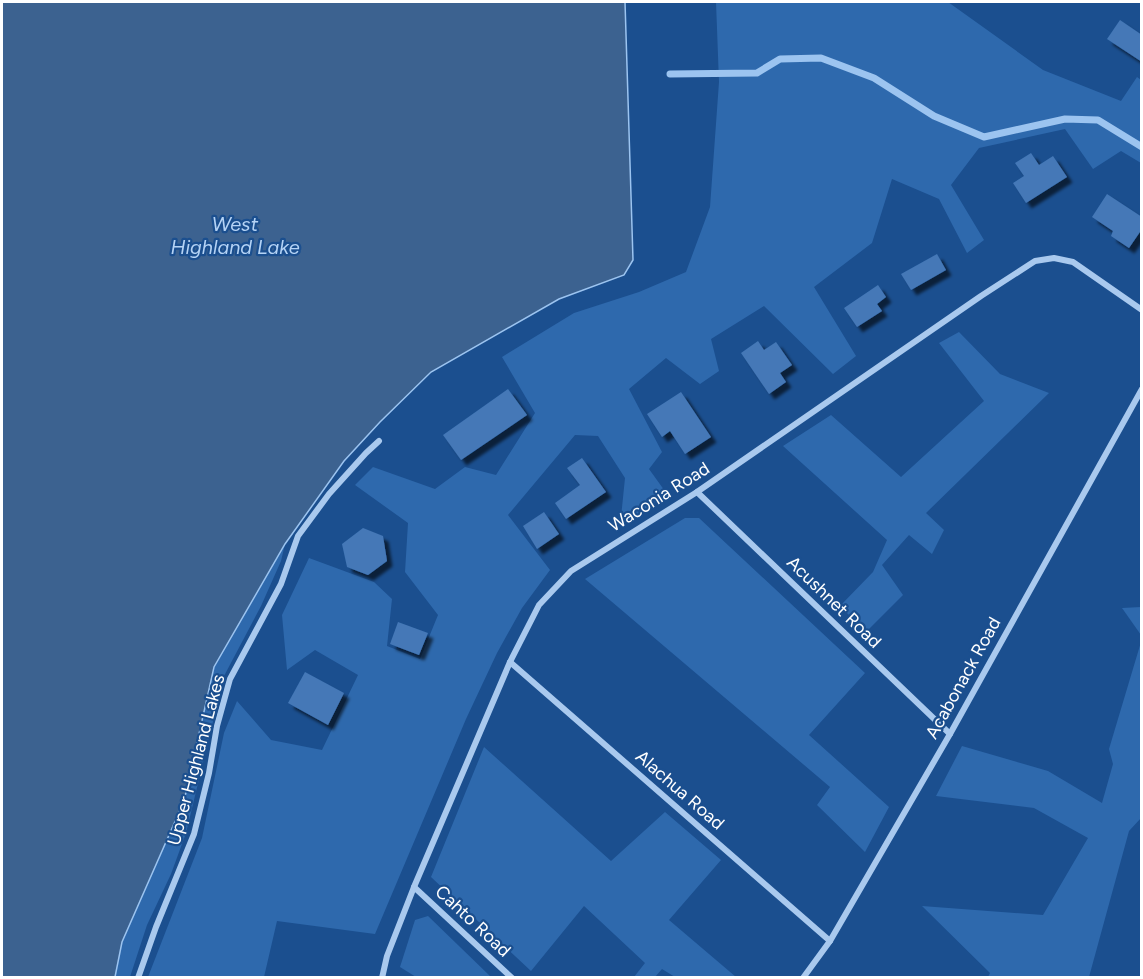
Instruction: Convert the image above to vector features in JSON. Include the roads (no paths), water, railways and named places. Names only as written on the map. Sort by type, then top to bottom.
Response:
[{"type":"street","name":"Waconia Road","points":[[382,978],[387,956],[414,887],[510,662],[539,605],[571,571],[697,492],[1035,261],[1054,258],[1073,262],[1142,310]]},
{"type":"street","name":"Acabonack Road","points":[[803,978],[830,941],[950,734],[1142,389]]},
{"type":"street","name":"Upper Highland Lakes","points":[[138,978],[194,834],[209,773],[217,726],[231,679],[281,584],[298,536],[329,494],[380,441]]},
{"type":"street","name":"Acushnet Road","points":[[697,492],[950,734]]},
{"type":"street","name":"Alachua Road","points":[[510,662],[830,941]]},
{"type":"street","name":"Cahto Road","points":[[414,887],[512,978]]},
{"type":"water","name":"West Highland Lake","points":[[2,2],[625,2],[633,260],[624,275],[559,299],[431,372],[344,461],[285,544],[214,667],[184,801],[122,942],[115,977],[2,977]]},
{"type":"waterway","points":[[670,74],[757,73],[780,59],[821,58],[874,78],[934,116],[984,137],[1065,119],[1098,120],[1142,147]]}]
